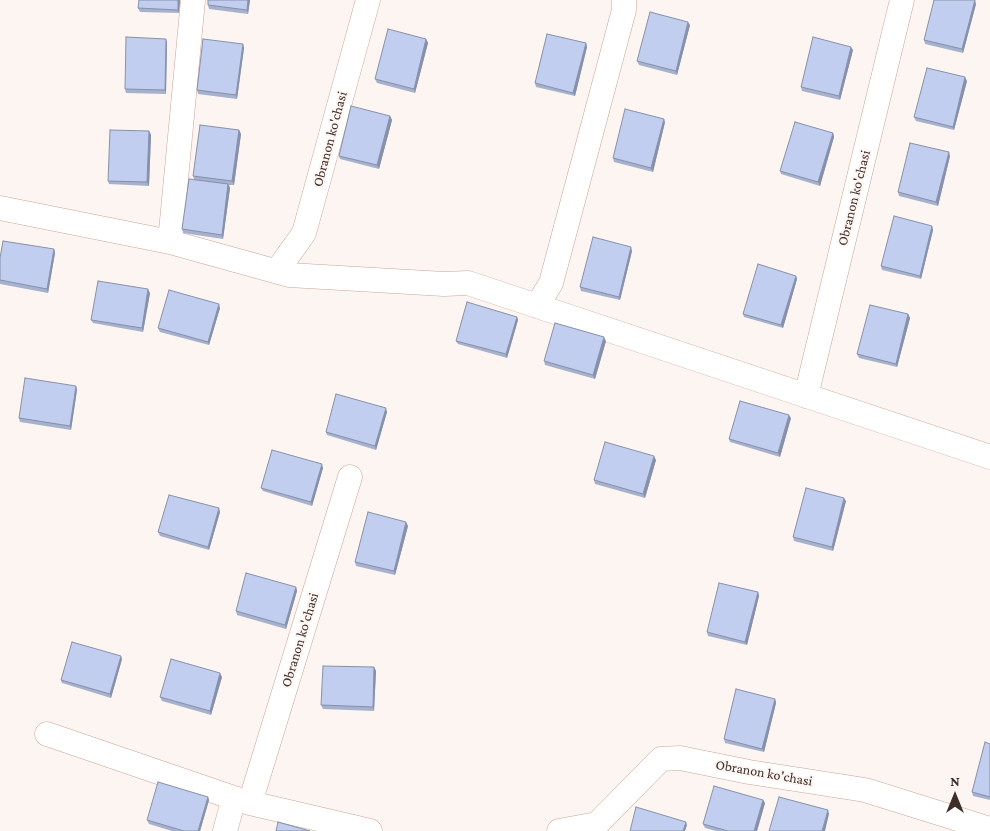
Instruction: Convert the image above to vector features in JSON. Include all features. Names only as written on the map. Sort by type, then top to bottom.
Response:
[{"type":"street","points":[[170,242],[193,0]]},
{"type":"street","name":"Obranon ko'chasi","points":[[277,271],[304,233],[368,0]]},
{"type":"street","points":[[537,306],[551,283],[624,10],[624,0]]},
{"type":"street","name":"Obranon ko'chasi","points":[[806,396],[902,0]]},
{"type":"street","points":[[0,208],[170,242],[289,275],[444,284],[468,283],[990,457]]},
{"type":"street","name":"Obranon ko'chasi","points":[[225,831],[242,801],[350,477]]},
{"type":"street","points":[[47,734],[242,801],[370,831]]},
{"type":"street","name":"Obranon ko'chasi","points":[[559,831],[598,824],[661,759],[680,758],[749,772],[865,790],[990,829]]},
{"type":"building","points":[[139,0],[178,0],[178,10],[138,8]]},
{"type":"building","points":[[208,0],[248,0],[247,10],[208,5]]},
{"type":"building","points":[[934,0],[975,0],[962,49],[924,40]]},
{"type":"building","points":[[650,12],[688,22],[676,71],[637,61]]},
{"type":"building","points":[[388,29],[426,39],[414,89],[375,79]]},
{"type":"building","points":[[547,34],[586,43],[573,93],[535,83]]},
{"type":"building","points":[[126,37],[166,39],[165,90],[125,89]]},
{"type":"building","points":[[813,37],[851,47],[839,96],[801,87]]},
{"type":"building","points":[[203,39],[243,44],[236,95],[197,90]]},
{"type":"building","points":[[927,68],[965,77],[953,127],[914,117]]},
{"type":"building","points":[[351,106],[390,116],[377,165],[339,156]]},
{"type":"building","points":[[625,109],[664,119],[651,168],[613,158]]},
{"type":"building","points":[[795,122],[833,133],[818,182],[780,171]]},
{"type":"building","points":[[200,125],[239,130],[232,181],[193,176]]},
{"type":"building","points":[[110,130],[149,131],[147,182],[108,181]]},
{"type":"building","points":[[910,143],[949,152],[936,202],[898,192]]},
{"type":"building","points":[[189,179],[228,184],[222,235],[182,229]]},
{"type":"building","points":[[894,216],[932,226],[920,276],[881,266]]},
{"type":"building","points":[[593,237],[631,247],[619,297],[580,287]]},
{"type":"building","points":[[3,241],[54,249],[47,289],[0,280],[0,258]]},
{"type":"building","points":[[758,264],[796,276],[781,325],[743,314]]},
{"type":"building","points":[[98,281],[148,289],[142,328],[91,320]]},
{"type":"building","points":[[169,290],[219,304],[208,342],[158,328]]},
{"type":"building","points":[[467,302],[517,317],[506,354],[456,341]]},
{"type":"building","points":[[870,305],[908,314],[896,364],[857,354]]},
{"type":"building","points":[[555,323],[604,337],[593,375],[544,361]]},
{"type":"building","points":[[25,378],[76,386],[70,426],[19,418]]},
{"type":"building","points":[[336,394],[386,408],[375,446],[326,432]]},
{"type":"building","points":[[740,401],[789,415],[778,453],[729,439]]},
{"type":"building","points":[[605,442],[654,456],[643,494],[594,480]]},
{"type":"building","points":[[272,450],[322,464],[311,502],[261,488]]},
{"type":"building","points":[[806,488],[844,498],[832,547],[793,537]]},
{"type":"building","points":[[169,495],[219,508],[208,547],[158,532]]},
{"type":"building","points":[[368,512],[406,522],[394,571],[355,562]]},
{"type":"building","points":[[246,573],[296,587],[285,625],[236,611]]},
{"type":"building","points":[[719,583],[758,592],[745,642],[707,632]]},
{"type":"building","points":[[72,642],[121,656],[110,694],[61,680]]},
{"type":"building","points":[[171,659],[220,673],[210,711],[160,697]]},
{"type":"building","points":[[323,666],[374,667],[373,707],[321,705]]},
{"type":"building","points":[[736,689],[775,699],[762,749],[724,739]]},
{"type":"building","points":[[985,742],[990,744],[990,797],[972,792]]},
{"type":"building","points":[[158,782],[208,797],[198,831],[184,831],[147,820]]},
{"type":"building","points":[[714,786],[763,800],[754,831],[728,831],[703,824]]},
{"type":"building","points":[[779,797],[828,810],[822,831],[769,831]]},
{"type":"building","points":[[636,807],[686,822],[683,831],[630,831]]},
{"type":"building","points":[[278,822],[310,831],[276,831]]}]
